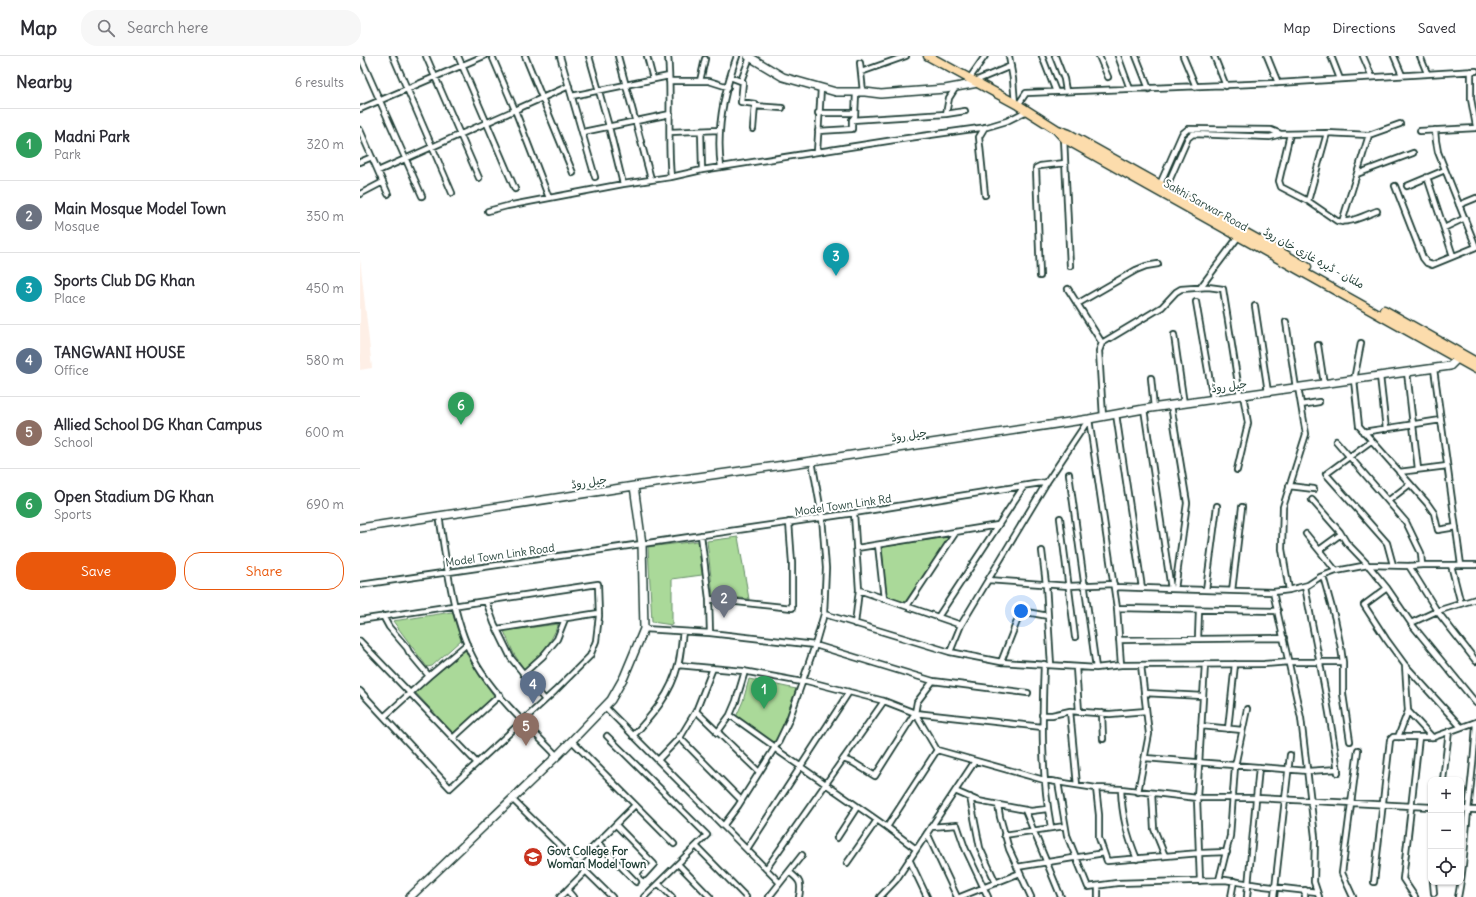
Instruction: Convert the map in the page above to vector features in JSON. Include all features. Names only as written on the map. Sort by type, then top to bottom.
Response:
[{"type":"highway","name":"Sakhi Sarwar Road","points":[[930,57],[1016,105],[1056,129],[1064,137],[1156,190],[1208,215],[1239,236],[1300,267],[1379,311],[1476,369]]},
{"type":"highway","name":"ملتان - ڈیرہ غازی خان روڈ","points":[[1056,129],[1069,134],[1163,186],[1208,215],[1300,267]]},
{"type":"highway","points":[[1379,311],[1476,362]]},
{"type":"main road","points":[[748,56],[783,77],[836,92],[881,94],[897,93],[956,87],[974,81]]},
{"type":"main road","name":"جیل روڈ","points":[[360,528],[1103,417],[1171,405],[1434,369],[1450,366],[1458,358]]},
{"type":"main road","points":[[410,897],[572,741],[611,700],[624,677],[644,629],[642,544],[634,486]]},
{"type":"street","points":[[360,56],[422,196]]},
{"type":"street","points":[[393,56],[452,193]]},
{"type":"street","points":[[426,56],[479,178]]},
{"type":"street","points":[[458,56],[515,189]]},
{"type":"street","points":[[360,109],[484,56]]},
{"type":"street","points":[[492,56],[515,110],[549,198]]},
{"type":"street","points":[[525,56],[573,173]]},
{"type":"street","points":[[560,56],[595,177]]},
{"type":"street","points":[[589,56],[609,126],[623,184]]},
{"type":"street","points":[[618,56],[651,179]]},
{"type":"street","points":[[647,56],[653,79]]},
{"type":"street","points":[[668,56],[670,114],[669,154],[671,177]]},
{"type":"street","points":[[721,167],[719,155],[719,130],[730,77],[737,56]]},
{"type":"street","points":[[748,56],[741,81],[743,82],[740,102],[755,104],[755,106],[782,108]]},
{"type":"street","points":[[861,72],[906,56]]},
{"type":"street","points":[[974,81],[985,56]]},
{"type":"street","points":[[1009,56],[1016,105]]},
{"type":"street","points":[[1042,56],[1056,92]]},
{"type":"street","points":[[1055,56],[1064,79],[1066,91]]},
{"type":"street","points":[[1099,56],[1108,77]]},
{"type":"street","points":[[1118,56],[1130,89]]},
{"type":"street","points":[[1136,56],[1149,88]]},
{"type":"street","points":[[1183,56],[1196,87]]},
{"type":"street","points":[[1214,56],[1226,86]]},
{"type":"street","points":[[1267,56],[1278,83]]},
{"type":"street","points":[[1331,56],[1340,79]]},
{"type":"street","points":[[1363,56],[1372,77]]},
{"type":"street","points":[[1394,56],[1402,75]]},
{"type":"street","points":[[1420,56],[1427,73]]},
{"type":"street","points":[[700,81],[705,59]]},
{"type":"street","points":[[818,131],[852,129],[852,120],[859,93],[861,72],[860,63]]},
{"type":"street","points":[[974,81],[1011,66]]},
{"type":"street","points":[[1016,105],[1026,93],[1226,86],[1473,71],[1471,98],[1476,127],[1420,131]]},
{"type":"street","points":[[730,77],[741,81]]},
{"type":"street","points":[[572,96],[653,79],[709,81],[728,87]]},
{"type":"street","points":[[378,171],[569,86]]},
{"type":"street","points":[[946,114],[949,98],[956,87]]},
{"type":"street","points":[[817,152],[820,88]]},
{"type":"street","points":[[753,129],[755,106]]},
{"type":"street","points":[[852,120],[946,114],[965,111]]},
{"type":"street","points":[[488,211],[549,198],[651,179],[671,177],[702,170],[887,141],[985,128],[1007,121],[1026,111]]},
{"type":"street","points":[[818,113],[855,113]]},
{"type":"street","points":[[583,132],[670,114]]},
{"type":"street","points":[[1163,186],[1188,136],[1193,134],[1270,137],[1281,134],[1327,133],[1369,135],[1400,124]]},
{"type":"street","points":[[985,128],[979,137],[985,195]]},
{"type":"street","points":[[1163,186],[1178,144],[1184,132],[1191,128],[1271,130],[1281,134]]},
{"type":"street","points":[[1234,129],[1234,135]]},
{"type":"street","points":[[670,132],[719,130]]},
{"type":"street","points":[[1396,186],[1423,258],[1427,264],[1432,265],[1476,247],[1438,152],[1436,130]]},
{"type":"street","points":[[360,131],[388,194]]},
{"type":"street","points":[[701,131],[702,170]]},
{"type":"street","points":[[1308,201],[1327,133]]},
{"type":"street","points":[[1290,134],[1279,183],[1281,187],[1308,201],[1337,222],[1342,222],[1377,211]]},
{"type":"street","points":[[1342,222],[1369,135]]},
{"type":"street","points":[[1064,137],[1070,266]]},
{"type":"street","points":[[1178,144],[1184,146]]},
{"type":"street","points":[[1357,174],[1412,153]]},
{"type":"street","points":[[360,162],[372,157]]},
{"type":"street","points":[[1040,276],[1036,168],[1040,166],[1065,163]]},
{"type":"street","points":[[1407,186],[1445,170]]},
{"type":"street","points":[[1427,177],[1453,256]]},
{"type":"street","points":[[360,194],[383,182]]},
{"type":"street","points":[[1459,205],[1476,198]]},
{"type":"street","points":[[1444,228],[1465,218]]},
{"type":"street","points":[[1200,288],[1239,236]]},
{"type":"street","points":[[1077,304],[1136,270],[1146,266],[1158,264]]},
{"type":"street","points":[[1068,289],[1102,343]]},
{"type":"street","points":[[1103,417],[1099,351],[1102,343],[1162,307],[1176,292],[1181,289],[1223,289],[1241,395],[1248,423],[1237,470]]},
{"type":"street","points":[[1196,302],[1213,400]]},
{"type":"street","points":[[1255,306],[1268,392]]},
{"type":"street","points":[[1286,322],[1306,434],[1283,507],[1282,548],[1289,590]]},
{"type":"street","points":[[1174,335],[1184,404]]},
{"type":"street","points":[[1361,343],[1354,380],[1359,426],[1434,513],[1438,530],[1456,527]]},
{"type":"street","points":[[1318,345],[1324,384]]},
{"type":"street","points":[[1434,369],[1461,565]]},
{"type":"street","points":[[1407,372],[1418,469]]},
{"type":"street","points":[[1380,376],[1386,429]]},
{"type":"street","points":[[1151,378],[1154,408]]},
{"type":"street","points":[[1301,405],[1319,402]]},
{"type":"street","points":[[1171,405],[1187,503],[1173,589]]},
{"type":"street","points":[[1144,409],[1173,589]]},
{"type":"street","points":[[1116,414],[1142,588]]},
{"type":"street","points":[[950,652],[961,625],[1047,482],[1089,419]]},
{"type":"street","points":[[1089,419],[1117,608],[1121,666]]},
{"type":"street","points":[[1363,432],[1441,420]]},
{"type":"street","points":[[1336,441],[1406,522],[1421,553],[1422,565]]},
{"type":"street","points":[[1372,441],[1326,474],[1387,543],[1393,565]]},
{"type":"street","points":[[723,826],[775,748],[803,681],[824,614],[826,568],[822,517],[812,461]]},
{"type":"street","points":[[1399,472],[1447,466]]},
{"type":"street","points":[[1069,474],[1096,668]]},
{"type":"street","name":"Model Town Link Rd","points":[[642,544],[1047,482]]},
{"type":"street","points":[[1388,501],[1410,484]]},
{"type":"street","points":[[938,617],[1024,486]]},
{"type":"street","points":[[1289,486],[1314,490]]},
{"type":"street","points":[[1312,500],[1342,534],[1346,542],[1387,588],[1411,623],[1476,703]]},
{"type":"street","points":[[1206,590],[1217,506]]},
{"type":"street","points":[[1232,591],[1242,507]]},
{"type":"street","points":[[854,512],[859,590],[855,624]]},
{"type":"street","points":[[439,515],[455,606],[468,644],[481,672],[500,695],[557,756]]},
{"type":"street","points":[[1060,518],[1075,637]]},
{"type":"street","points":[[709,599],[792,608],[792,563],[789,522]]},
{"type":"street","points":[[857,548],[998,525]]},
{"type":"street","points":[[907,606],[956,532]]},
{"type":"street","points":[[1306,534],[1336,571]]},
{"type":"street","points":[[1319,550],[1342,534]]},
{"type":"street","points":[[701,535],[709,599],[710,633]]},
{"type":"street","name":"Model Town Link Road","points":[[360,585],[642,544]]},
{"type":"street","points":[[878,545],[884,599]]},
{"type":"street","points":[[1042,551],[1046,584],[1051,665]]},
{"type":"street","points":[[988,580],[1069,586],[1114,585],[1142,588],[1273,592],[1305,586],[1336,571],[1368,565],[1476,565]]},
{"type":"street","points":[[1451,565],[1461,604]]},
{"type":"street","points":[[1409,566],[1437,611],[1476,661]]},
{"type":"street","points":[[1323,576],[1335,619],[1343,662],[1342,694],[1350,741]]},
{"type":"street","points":[[360,620],[598,584],[599,614],[596,641],[590,656],[450,788],[360,691]]},
{"type":"street","points":[[1145,758],[1308,771],[1338,771],[1329,705],[1319,663],[1305,586]]},
{"type":"street","points":[[1387,588],[1364,605],[1405,665],[1461,727]]},
{"type":"street","points":[[859,590],[961,625]]},
{"type":"street","points":[[1273,592],[1290,662],[1301,718],[1308,771],[1314,837],[1314,882],[1319,897]]},
{"type":"street","points":[[1411,623],[1437,611],[1476,599]]},
{"type":"street","points":[[486,601],[497,630],[511,658],[545,700]]},
{"type":"street","points":[[1117,608],[1278,611]]},
{"type":"street","points":[[1198,639],[1199,610]]},
{"type":"street","points":[[1001,662],[1021,611],[1048,616]]},
{"type":"street","points":[[497,630],[599,614]]},
{"type":"street","points":[[824,614],[950,652],[1001,662],[1096,668],[1141,665],[1343,662]]},
{"type":"street","points":[[383,616],[389,627],[429,676]]},
{"type":"street","points":[[523,674],[543,656],[557,638],[565,619]]},
{"type":"street","points":[[644,629],[710,633],[815,645],[933,681],[1028,693]]},
{"type":"street","points":[[633,736],[655,712],[665,698],[673,681],[678,664],[683,632]]},
{"type":"street","points":[[1119,640],[1284,638]]},
{"type":"street","points":[[360,641],[477,763]]},
{"type":"street","points":[[384,716],[468,644]]},
{"type":"street","points":[[678,664],[744,671],[803,681],[884,701],[915,713],[1042,727]]},
{"type":"street","points":[[1044,664],[1042,715],[1044,780],[1047,809],[1051,828]]},
{"type":"street","points":[[1200,881],[1198,798],[1205,664]]},
{"type":"street","points":[[1228,729],[1235,664]]},
{"type":"street","points":[[1138,792],[1149,734],[1141,665]]},
{"type":"street","points":[[1398,737],[1408,711],[1405,665]]},
{"type":"street","points":[[1076,667],[1079,712]]},
{"type":"street","points":[[658,760],[679,737],[696,711],[713,668]]},
{"type":"street","points":[[718,732],[730,715],[736,701],[744,671]]},
{"type":"street","points":[[843,759],[854,763],[875,776],[915,713],[917,702],[933,681]]},
{"type":"street","points":[[747,849],[849,692]]},
{"type":"street","points":[[1144,693],[1203,696]]},
{"type":"street","points":[[453,738],[500,695]]},
{"type":"street","points":[[766,869],[884,701]]},
{"type":"street","points":[[605,707],[780,883]]},
{"type":"street","points":[[1219,880],[1230,836],[1235,766],[1247,709]]},
{"type":"street","points":[[696,711],[759,772]]},
{"type":"street","points":[[1042,715],[1070,712],[1102,713],[1146,711]]},
{"type":"street","points":[[1408,711],[1432,737]]},
{"type":"street","points":[[1070,712],[1077,785]]},
{"type":"street","points":[[915,713],[937,750],[1044,780],[1096,788],[1121,789],[1152,794],[1198,798],[1311,800],[1428,807]]},
{"type":"street","points":[[1102,713],[1102,739]]},
{"type":"street","points":[[730,715],[800,767],[887,827],[916,849]]},
{"type":"street","points":[[1374,882],[1390,740],[1398,737],[1432,737],[1476,722],[1475,753],[1468,809],[1463,878],[1458,897]]},
{"type":"street","points":[[1201,726],[1242,730]]},
{"type":"street","points":[[1443,777],[1448,731]]},
{"type":"street","points":[[607,736],[707,836],[644,897]]},
{"type":"street","points":[[679,737],[741,800]]},
{"type":"street","points":[[1415,897],[1402,879],[1419,737]]},
{"type":"street","points":[[572,741],[674,844]]},
{"type":"street","points":[[887,827],[937,750]]},
{"type":"street","points":[[1353,897],[1342,873],[1358,750]]},
{"type":"street","points":[[1274,897],[1290,755]]},
{"type":"street","points":[[880,897],[896,880],[975,761]]},
{"type":"street","points":[[1247,897],[1259,767]]},
{"type":"street","points":[[1058,782],[1065,826],[1071,847],[1088,887],[1117,883],[1219,880],[1317,892]]},
{"type":"street","points":[[1096,788],[1099,815],[1099,838],[1107,861],[1227,852]]},
{"type":"street","points":[[1121,789],[1125,826],[1137,859]]},
{"type":"street","points":[[955,791],[978,801],[998,805],[1032,811],[1047,809]]},
{"type":"street","points":[[1152,794],[1154,829],[1165,856]]},
{"type":"street","points":[[970,797],[980,848],[996,883]]},
{"type":"street","points":[[512,799],[612,897]]},
{"type":"street","points":[[577,863],[635,805]]},
{"type":"street","points":[[998,805],[1004,835],[1031,897]]},
{"type":"street","points":[[837,838],[857,807]]},
{"type":"street","points":[[1464,809],[1476,810]]},
{"type":"street","points":[[1025,810],[1061,897]]},
{"type":"street","points":[[847,863],[877,820]]},
{"type":"street","points":[[616,825],[654,864],[644,875]]},
{"type":"street","points":[[931,826],[957,825],[965,848],[988,897]]},
{"type":"street","points":[[1004,835],[1065,826]]},
{"type":"street","points":[[927,833],[958,897],[1020,873]]},
{"type":"street","points":[[598,843],[636,882]]},
{"type":"street","points":[[696,846],[746,897]]},
{"type":"street","points":[[1017,867],[1104,853]]},
{"type":"street","points":[[769,897],[802,855]]},
{"type":"street","points":[[909,859],[927,897]]},
{"type":"street","points":[[678,864],[710,897]]},
{"type":"street","points":[[560,897],[586,871]]},
{"type":"street","points":[[789,872],[797,878],[800,884],[799,897]]},
{"type":"street","points":[[1231,897],[1234,881]]},
{"type":"street","points":[[658,884],[672,897]]},
{"type":"street","points":[[1433,885],[1434,893]]},
{"type":"street","points":[[1098,886],[1098,897]]},
{"type":"street","points":[[567,890],[573,897]]},
{"type":"street","points":[[1304,897],[1305,890]]},
{"type":"street","points":[[737,897],[740,892]]},
{"type":"shaded area","points":[[360,259],[372,368],[360,370]]},
{"type":"green space","points":[[738,537],[749,599],[713,595],[707,541]]},
{"type":"green space","points":[[949,537],[905,602],[886,598],[882,547]]},
{"type":"green space","points":[[698,541],[702,575],[672,579],[672,625],[652,622],[648,547]]},
{"type":"green space","points":[[452,612],[461,640],[432,666],[427,667],[393,621]]},
{"type":"green space","points":[[558,624],[548,644],[524,669],[514,654],[504,631]]},
{"type":"green space","points":[[466,650],[479,675],[494,696],[453,733],[415,692]]},
{"type":"green space","points":[[749,679],[796,689],[781,732],[775,743],[736,717],[743,701]]},
{"type":"place","name":"Sports Club DG Khan","points":[[836,276]]},
{"type":"place","name":"Open Stadium DG Khan","points":[[461,425]]},
{"type":"place","name":"Main Mosque Model Town","points":[[724,618]]},
{"type":"place","name":"TANGWANI HOUSE","points":[[533,704]]},
{"type":"place","name":"Madni Park","points":[[764,709]]},
{"type":"place","name":"Allied School DG Khan Campus","points":[[526,746]]},
{"type":"place","name":"Govt College For Woman Model Town","points":[[533,857]]}]
